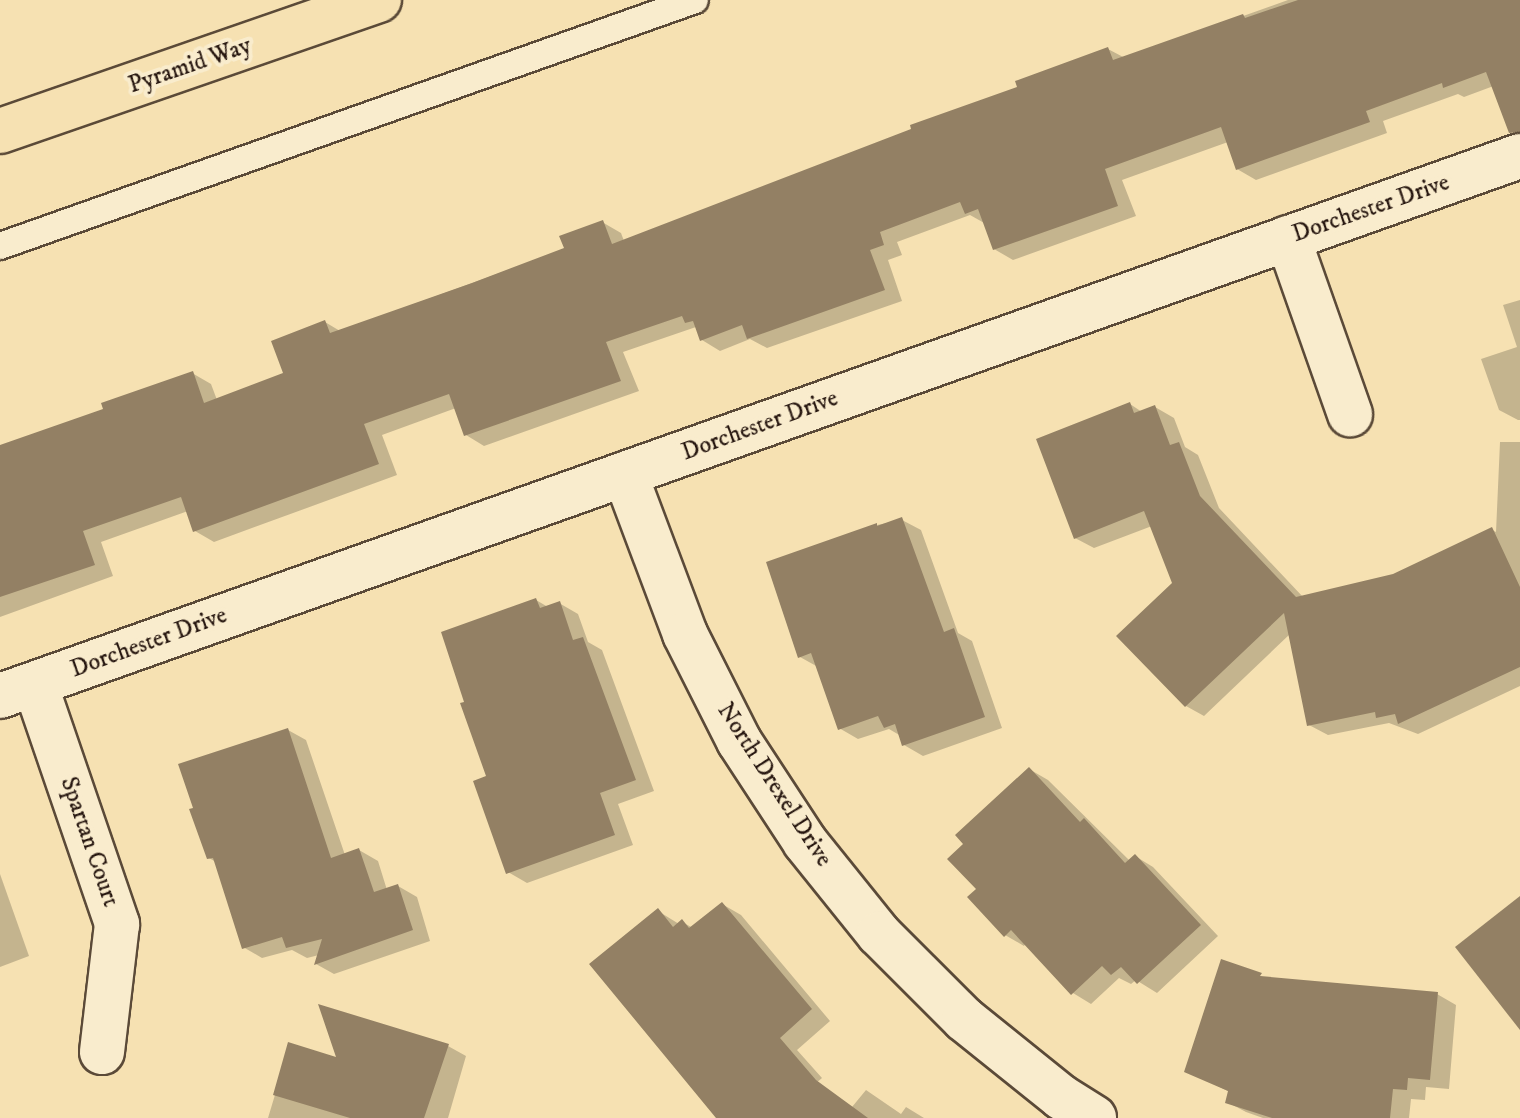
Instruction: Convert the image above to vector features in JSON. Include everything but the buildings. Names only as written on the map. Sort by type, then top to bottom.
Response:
[{"type":"main road","name":"Pyramid Way","points":[[0,131],[370,2]]},
{"type":"street","name":"Dorchester Drive","points":[[17,690],[1520,156]]},
{"type":"street","points":[[1288,238],[1350,414]]},
{"type":"street","name":"North Drexel Drive","points":[[625,474],[685,634],[739,741],[805,842],[879,934],[964,1019],[1061,1097],[1094,1118]]},
{"type":"street","name":"Spartan Court","points":[[17,690],[117,924],[102,1052]]},
{"type":"lane","points":[[0,246],[695,0]]}]
